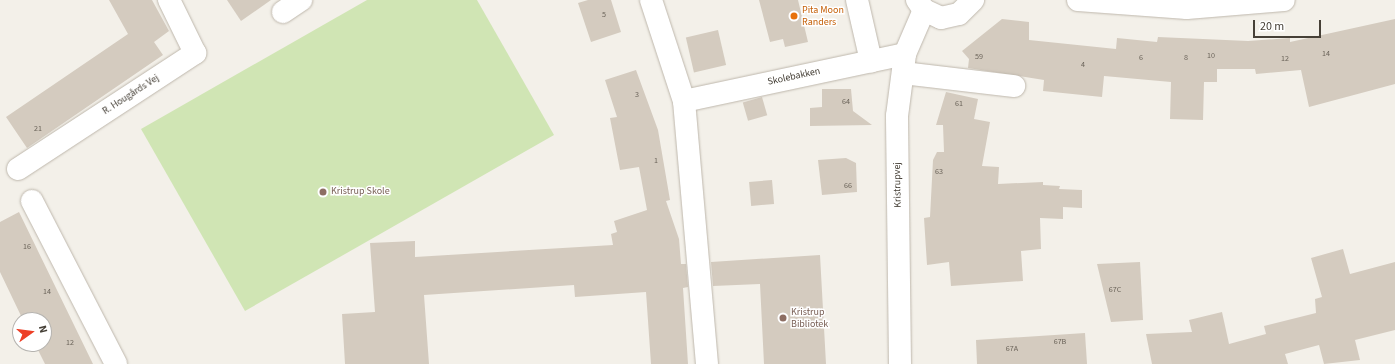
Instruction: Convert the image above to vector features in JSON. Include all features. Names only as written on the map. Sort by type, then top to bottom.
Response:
[{"type":"street","name":"R. Hougårds Vej","points":[[18,169],[195,52],[169,0]]},
{"type":"street","points":[[283,12],[301,0]]},
{"type":"street","points":[[651,0],[684,101],[707,364]]},
{"type":"street","points":[[857,0],[871,61]]},
{"type":"street","points":[[920,5],[950,17],[967,9],[973,0]]},
{"type":"street","points":[[1078,0],[1187,8],[1284,0]]},
{"type":"street","name":"Kristrupvej","points":[[900,364],[897,116],[904,63],[920,5]]},
{"type":"street","name":"Skolebakken","points":[[684,101],[871,61],[904,63],[1014,86]]},
{"type":"street","points":[[32,201],[116,364]]},
{"type":"green space","points":[[367,0],[477,0],[554,135],[245,311],[141,129]]},
{"type":"building","points":[[109,0],[152,0],[169,31],[154,42],[163,55],[27,148],[6,117],[128,34]]},
{"type":"building","points":[[227,0],[271,0],[241,21]]},
{"type":"building","points":[[588,0],[611,0],[621,32],[591,42],[578,3]]},
{"type":"building","points":[[759,0],[798,0],[808,42],[785,47],[783,39],[770,42]]},
{"type":"building","points":[[1002,19],[1029,22],[1029,40],[1116,49],[1117,38],[1157,42],[1158,37],[1248,41],[1290,38],[1290,42],[1395,19],[1395,84],[1309,107],[1301,70],[1256,74],[1255,69],[1217,69],[1217,82],[1204,82],[1203,120],[1170,119],[1171,82],[1104,76],[1102,97],[1043,91],[1044,80],[968,68],[969,59],[962,51]]},
{"type":"building","points":[[718,30],[726,65],[694,73],[686,37]]},
{"type":"building","points":[[636,70],[658,130],[670,200],[666,201],[679,239],[681,264],[686,264],[688,287],[683,288],[688,364],[651,364],[646,292],[575,297],[574,285],[424,295],[429,364],[345,364],[342,314],[375,312],[370,243],[415,241],[415,257],[613,245],[611,234],[617,232],[614,221],[647,210],[639,167],[620,170],[610,118],[617,117],[605,80]]},
{"type":"building","points":[[822,89],[851,89],[853,111],[872,125],[810,126],[810,108],[822,107]]},
{"type":"building","points":[[946,92],[978,99],[974,119],[990,122],[982,166],[999,167],[998,184],[1043,182],[1043,185],[1060,186],[1059,189],[1082,190],[1082,208],[1063,207],[1063,219],[1040,218],[1041,249],[1021,251],[1023,281],[951,286],[949,262],[927,265],[924,218],[930,217],[933,160],[937,152],[944,152],[943,125],[936,125]]},
{"type":"building","points":[[762,97],[767,115],[748,121],[743,103]]},
{"type":"building","points":[[846,158],[856,163],[857,192],[822,195],[818,160]]},
{"type":"building","points":[[772,180],[774,204],[751,206],[749,182]]},
{"type":"building","points":[[19,212],[93,364],[45,364],[39,352],[52,352],[52,312],[19,312],[0,272],[0,222]]},
{"type":"building","points":[[1343,249],[1350,274],[1395,262],[1395,330],[1355,340],[1360,360],[1324,364],[1319,345],[1285,354],[1288,364],[1152,364],[1146,334],[1192,332],[1189,320],[1222,312],[1229,344],[1266,334],[1264,326],[1316,313],[1315,299],[1322,297],[1311,258]]},
{"type":"building","points":[[820,255],[826,364],[764,364],[760,284],[713,286],[711,262]]},
{"type":"building","points":[[1140,262],[1143,320],[1111,322],[1097,264]]},
{"type":"building","points":[[1085,333],[1087,364],[977,364],[976,340]]},
{"type":"place","name":"Pita Moon Randers","points":[[794,16]]},
{"type":"place","name":"Kristrup Skole","points":[[323,192]]},
{"type":"place","name":"Kristrup Bibliotek","points":[[783,318]]}]
